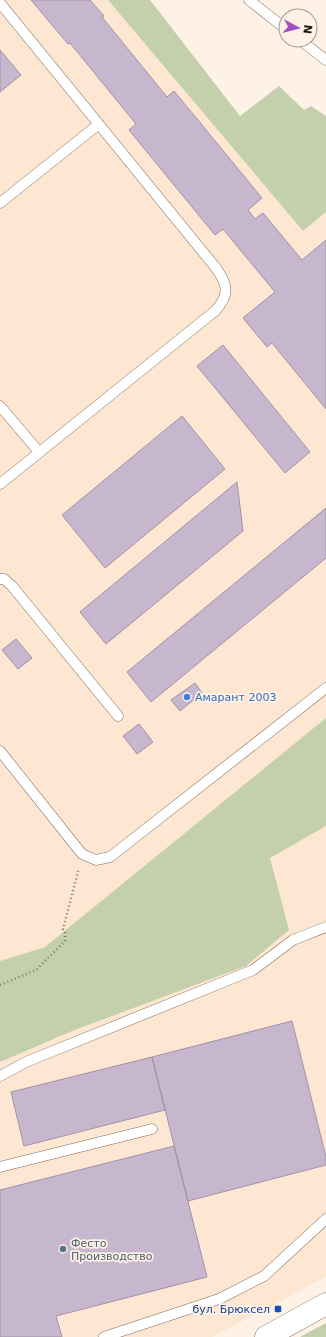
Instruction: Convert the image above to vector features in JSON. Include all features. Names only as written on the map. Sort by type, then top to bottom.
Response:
[{"type":"main road","points":[[266,1337],[326,1304]]},
{"type":"lane","points":[[249,0],[278,23]]},
{"type":"lane","points":[[0,3],[216,268],[224,279],[226,291],[223,303],[215,311],[0,484]]},
{"type":"lane","points":[[310,48],[326,60]]},
{"type":"lane","points":[[0,203],[100,124]]},
{"type":"lane","points":[[0,406],[39,452]]},
{"type":"lane","points":[[0,579],[4,579],[12,586],[118,716]]},
{"type":"lane","points":[[0,751],[82,854],[96,860],[110,857],[326,688]]},
{"type":"lane","points":[[0,1076],[26,1062],[253,970],[293,940],[326,927]]},
{"type":"lane","points":[[0,1166],[152,1129]]},
{"type":"lane","points":[[104,1337],[219,1299],[264,1276],[326,1219]]},
{"type":"path","points":[[0,985],[36,970],[65,941],[65,931],[63,929],[82,854]]},
{"type":"shaded area","points":[[0,0],[108,0],[303,231],[326,212],[326,1277],[212,1337],[0,1337]]},
{"type":"green space","points":[[108,0],[150,0],[240,116],[279,86],[304,110],[311,106],[326,116],[326,212],[303,231]]},
{"type":"green space","points":[[326,718],[326,826],[270,858],[289,930],[246,966],[72,1031],[0,1062],[0,961],[45,947]]},
{"type":"green space","points":[[326,1323],[326,1337],[300,1337]]},
{"type":"building","points":[[31,0],[90,0],[167,97],[174,91],[262,198],[248,210],[255,219],[263,213],[302,260],[326,240],[326,409],[272,343],[267,347],[243,318],[275,292],[223,229],[215,235],[129,130],[136,124],[70,43],[68,44]]},
{"type":"building","points":[[0,50],[21,75],[0,92]]},
{"type":"building","points":[[223,345],[310,452],[285,473],[197,366]]},
{"type":"building","points":[[182,416],[225,469],[105,568],[62,515]]},
{"type":"building","points":[[237,482],[243,531],[106,644],[80,612]]},
{"type":"building","points":[[326,508],[326,558],[151,702],[127,672]]},
{"type":"building","points":[[16,639],[32,658],[18,669],[2,650]]},
{"type":"building","name":"Амарант 2003","points":[[195,683],[202,693],[180,711],[171,700]]},
{"type":"building","points":[[139,724],[153,742],[137,754],[123,736]]},
{"type":"building","points":[[292,1021],[326,1157],[326,1165],[188,1201],[152,1057]]},
{"type":"building","points":[[152,1057],[165,1110],[24,1146],[11,1092]]},
{"type":"building","points":[[174,1146],[207,1277],[56,1316],[62,1337],[0,1337],[0,1190]]},
{"type":"place","name":"Амарант 2003","points":[[187,697]]},
{"type":"place","name":"Фесто Производство","points":[[63,1249]]},
{"type":"place","name":"бул. Брюксел","points":[[278,1309]]}]
